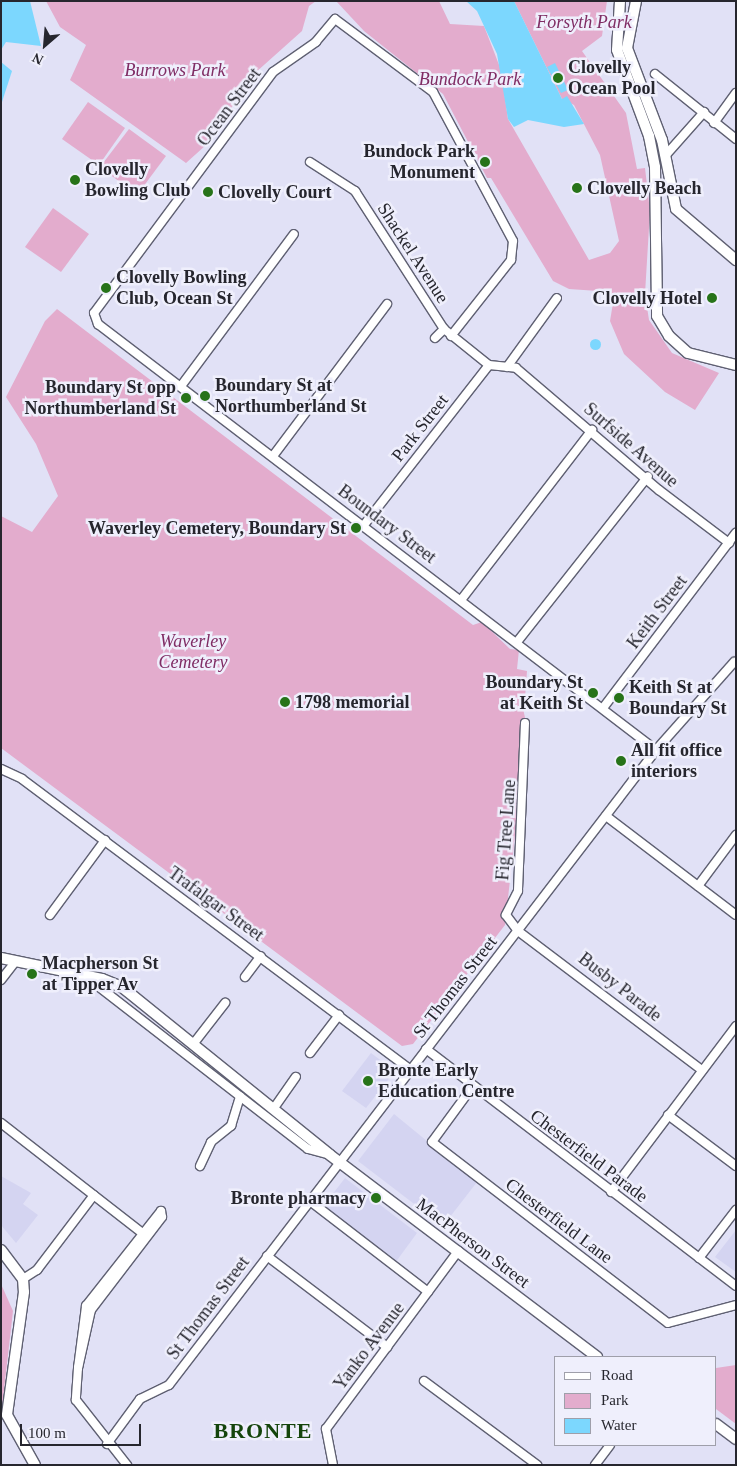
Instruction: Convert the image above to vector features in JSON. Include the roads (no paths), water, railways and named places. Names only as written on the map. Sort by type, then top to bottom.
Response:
[{"type":"street","points":[[620,1],[617,50],[654,157],[659,203],[654,286],[657,316],[669,336],[688,353],[736,365]]},
{"type":"street","points":[[638,3],[627,48],[665,156],[676,209],[736,260]]},
{"type":"street","name":"Ocean Street","points":[[98,324],[94,313],[273,72],[316,42],[335,19],[434,92],[513,241],[511,260],[451,336]]},
{"type":"street","points":[[655,74],[736,139]]},
{"type":"street","points":[[714,122],[736,93]]},
{"type":"street","points":[[654,157],[665,156],[704,112]]},
{"type":"street","name":"Shackel Avenue","points":[[310,162],[355,191],[444,329],[489,365]]},
{"type":"street","points":[[181,386],[294,234]]},
{"type":"street","points":[[489,365],[507,367],[557,298]]},
{"type":"street","points":[[273,456],[387,304]]},
{"type":"street","name":"Boundary Street","points":[[98,324],[364,525],[656,750]]},
{"type":"street","points":[[436,338],[444,329]]},
{"type":"street","name":"Park Street","points":[[364,525],[489,365]]},
{"type":"street","name":"Surfside Avenue","points":[[507,367],[516,368],[729,543]]},
{"type":"street","points":[[462,600],[592,430]]},
{"type":"street","points":[[517,642],[648,476]]},
{"type":"street","name":"Keith Street","points":[[603,708],[735,535]]},
{"type":"street","name":"St Thomas Street","points":[[107,1444],[140,1399],[169,1385],[656,750],[734,662]]},
{"type":"street","name":"Fig Tree Lane","points":[[518,931],[506,915],[518,891],[525,723]]},
{"type":"street","name":"Trafalgar Street","points":[[1,769],[105,840],[410,1069]]},
{"type":"street","points":[[606,816],[736,915]]},
{"type":"street","points":[[698,886],[736,835]]},
{"type":"street","points":[[50,915],[105,840]]},
{"type":"street","name":"Busby Parade","points":[[518,931],[702,1070]]},
{"type":"street","points":[[245,977],[261,956]]},
{"type":"street","name":"MacPherson Street","points":[[1,958],[84,975],[122,988],[194,1043],[340,1163],[596,1356]]},
{"type":"street","points":[[1,980],[15,962]]},
{"type":"street","name":"MacPherson Street","points":[[84,975],[308,1149],[330,1155]]},
{"type":"street","points":[[194,1043],[225,1002]]},
{"type":"street","points":[[310,1053],[339,1015]]},
{"type":"street","points":[[611,1192],[735,1029]]},
{"type":"street","name":"Chesterfield Parade","points":[[426,1049],[736,1286]]},
{"type":"street","points":[[274,1108],[296,1077]]},
{"type":"street","name":"Chesterfield Lane","points":[[473,1086],[432,1142],[668,1323],[736,1305]]},
{"type":"street","points":[[200,1166],[211,1142],[231,1126],[240,1096]]},
{"type":"street","points":[[668,1116],[736,1166]]},
{"type":"street","points":[[1,1123],[141,1232]]},
{"type":"street","points":[[23,1279],[37,1270],[94,1195]]},
{"type":"street","points":[[310,1201],[428,1292]]},
{"type":"street","points":[[699,1258],[736,1210]]},
{"type":"street","points":[[78,1368],[91,1310],[162,1217],[161,1211],[141,1232],[83,1312],[78,1368],[76,1400],[107,1444],[127,1465]]},
{"type":"street","points":[[1,1250],[23,1279],[7,1415],[35,1465]]},
{"type":"street","name":"Yanko Avenue","points":[[333,1465],[326,1429],[458,1252]]},
{"type":"street","points":[[267,1256],[387,1347]]},
{"type":"street","points":[[424,1382],[537,1465]]},
{"type":"street","points":[[717,1425],[736,1438]]},
{"type":"street","points":[[595,1465],[609,1446]]},
{"type":"water","points":[[1,1],[30,1],[41,46],[6,42],[1,50]]},
{"type":"water","points":[[466,1],[514,1],[562,99],[567,96],[584,124],[564,127],[528,120],[514,127],[508,119],[497,54],[477,11]]},
{"type":"water","points":[[1,62],[12,71],[1,105]]},
{"type":"water","name":"Clovelly Ocean Pool","points":[[555,63],[568,90],[561,93],[547,67]]},
{"type":"water","points":[[595,338],[601,344],[595,350],[589,344]]},
{"type":"place","name":"Clovelly Ocean Pool","points":[[558,78]]},
{"type":"place","name":"Bundock Park Monument","points":[[485,162]]},
{"type":"place","name":"Clovelly Bowling Club","points":[[75,180]]},
{"type":"place","name":"Clovelly Beach","points":[[577,188]]},
{"type":"place","name":"Clovelly Court","points":[[208,192]]},
{"type":"place","name":"Clovelly Bowling Club, Ocean St","points":[[106,288]]},
{"type":"place","name":"Clovelly Hotel","points":[[712,298]]},
{"type":"place","name":"Boundary St at Northumberland St","points":[[205,396]]},
{"type":"place","name":"Boundary St opp Northumberland St","points":[[186,398]]},
{"type":"place","name":"Waverley Cemetery, Boundary St","points":[[356,528]]},
{"type":"place","name":"Boundary St at Keith St","points":[[593,693]]},
{"type":"place","name":"Keith St at Boundary St","points":[[619,698]]},
{"type":"place","name":"1798 memorial","points":[[285,702]]},
{"type":"place","name":"All fit office interiors","points":[[621,761]]},
{"type":"place","name":"Macpherson St at Tipper Av","points":[[32,974]]},
{"type":"place","name":"Bronte Early Education Centre","points":[[368,1081]]},
{"type":"place","name":"Bronte pharmacy","points":[[376,1198]]},
{"type":"district","name":"BRONTE","points":[[263,1431]]},
{"type":"park label","name":"Forsyth Park","points":[[584,22]]},
{"type":"park label","name":"Burrows Park","points":[[175,70]]},
{"type":"park label","name":"Bundock Park","points":[[470,79]]},
{"type":"park label","name":"Waverley Cemetery","points":[[193,652]]}]
